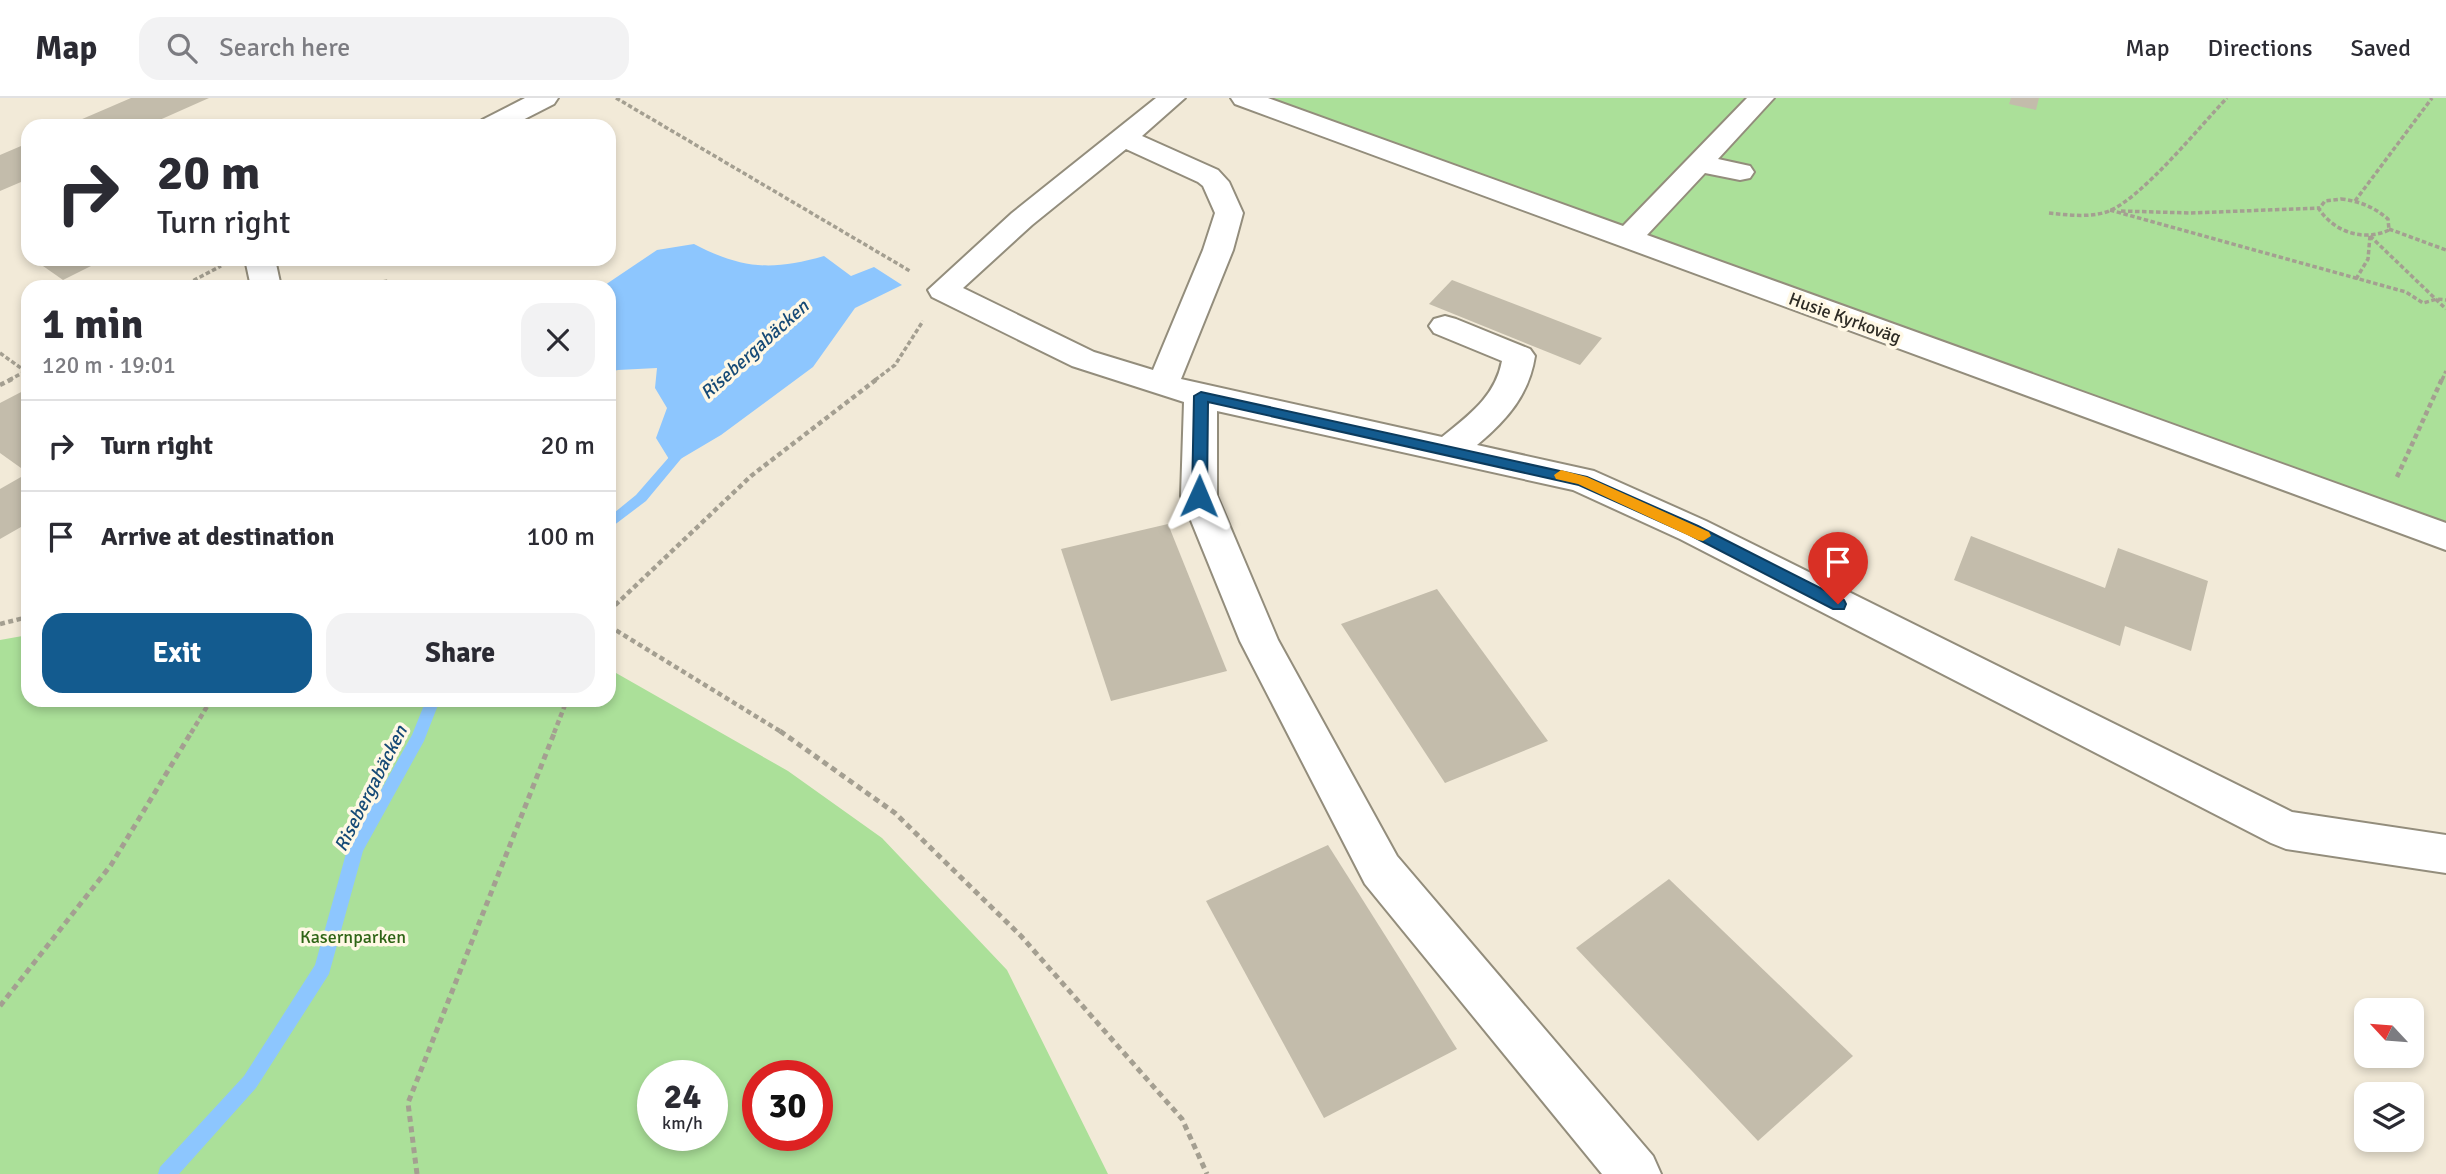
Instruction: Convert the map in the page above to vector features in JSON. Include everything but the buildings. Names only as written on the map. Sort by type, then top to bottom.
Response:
[{"type":"street","points":[[504,119],[545,98]]},
{"type":"street","points":[[1172,98],[1021,219],[943,290],[1083,359],[1182,390],[1582,480],[1681,525],[2286,830],[2446,854]]},
{"type":"street","name":"Husie Kyrkoväg","points":[[1244,98],[2446,537]]},
{"type":"street","points":[[1628,239],[1761,98]]},
{"type":"street","points":[[1124,138],[1208,176],[1215,182],[1229,214],[1182,390],[1199,496],[1259,640],[1381,870],[1635,1174]]},
{"type":"street","points":[[1699,163],[1740,172]]},
{"type":"street","points":[[1445,326],[1519,356],[1518,373],[1505,401],[1449,450]]},
{"type":"path","points":[[616,98],[943,290],[895,365],[751,476],[616,604]]},
{"type":"path","points":[[2110,211],[2142,185],[2227,98]]},
{"type":"path","points":[[2355,201],[2432,98]]},
{"type":"path","points":[[2332,199],[2355,201],[2382,214],[2388,219],[2389,229],[2384,233],[2370,235],[2335,226],[2322,215],[2320,208],[2324,201],[2332,199]]},
{"type":"path","points":[[2049,213],[2190,213],[2320,208]]},
{"type":"path","points":[[2110,211],[2171,225],[2245,250],[2406,292],[2423,303],[2437,299],[2446,300]]},
{"type":"path","points":[[2389,229],[2446,250]]},
{"type":"path","points":[[2356,279],[2369,262],[2370,235]]},
{"type":"path","points":[[2370,235],[2446,309]]},
{"type":"path","points":[[194,280],[221,266]]},
{"type":"path","points":[[0,353],[21,368]]},
{"type":"path","points":[[2381,513],[2446,371]]},
{"type":"path","points":[[0,385],[21,374]]},
{"type":"path","points":[[0,624],[21,619]]},
{"type":"path","points":[[616,630],[763,719],[895,813],[1021,936],[1182,1119],[1207,1174]]},
{"type":"path","points":[[0,1006],[111,864],[208,707]]},
{"type":"path","points":[[417,1174],[408,1103],[565,707]]},
{"type":"green space","points":[[1265,98],[2446,98],[2446,536]]},
{"type":"green space","name":"Kasernparken","points":[[21,636],[21,707],[616,707],[616,673],[788,771],[882,838],[1007,970],[1108,1174],[0,1174],[0,640]]},
{"type":"water","points":[[694,244],[727,259],[758,265],[788,264],[824,256],[851,276],[874,267],[902,285],[855,308],[813,367],[721,435],[672,464],[656,438],[667,408],[655,388],[657,368],[616,370],[616,280],[612,280],[657,250]]},
{"type":"waterway","name":"Risebergabäcken","points":[[616,518],[641,498],[681,451]]},
{"type":"waterway","name":"Risebergabäcken","points":[[167,1174],[250,1082],[323,968],[355,850],[419,737],[430,707]]},
{"type":"slow traffic","points":[[1561,475],[1582,480],[1703,536]]},
{"type":"route","points":[[1199,496],[1201,396],[1582,480],[1693,530],[1838,604]]}]
